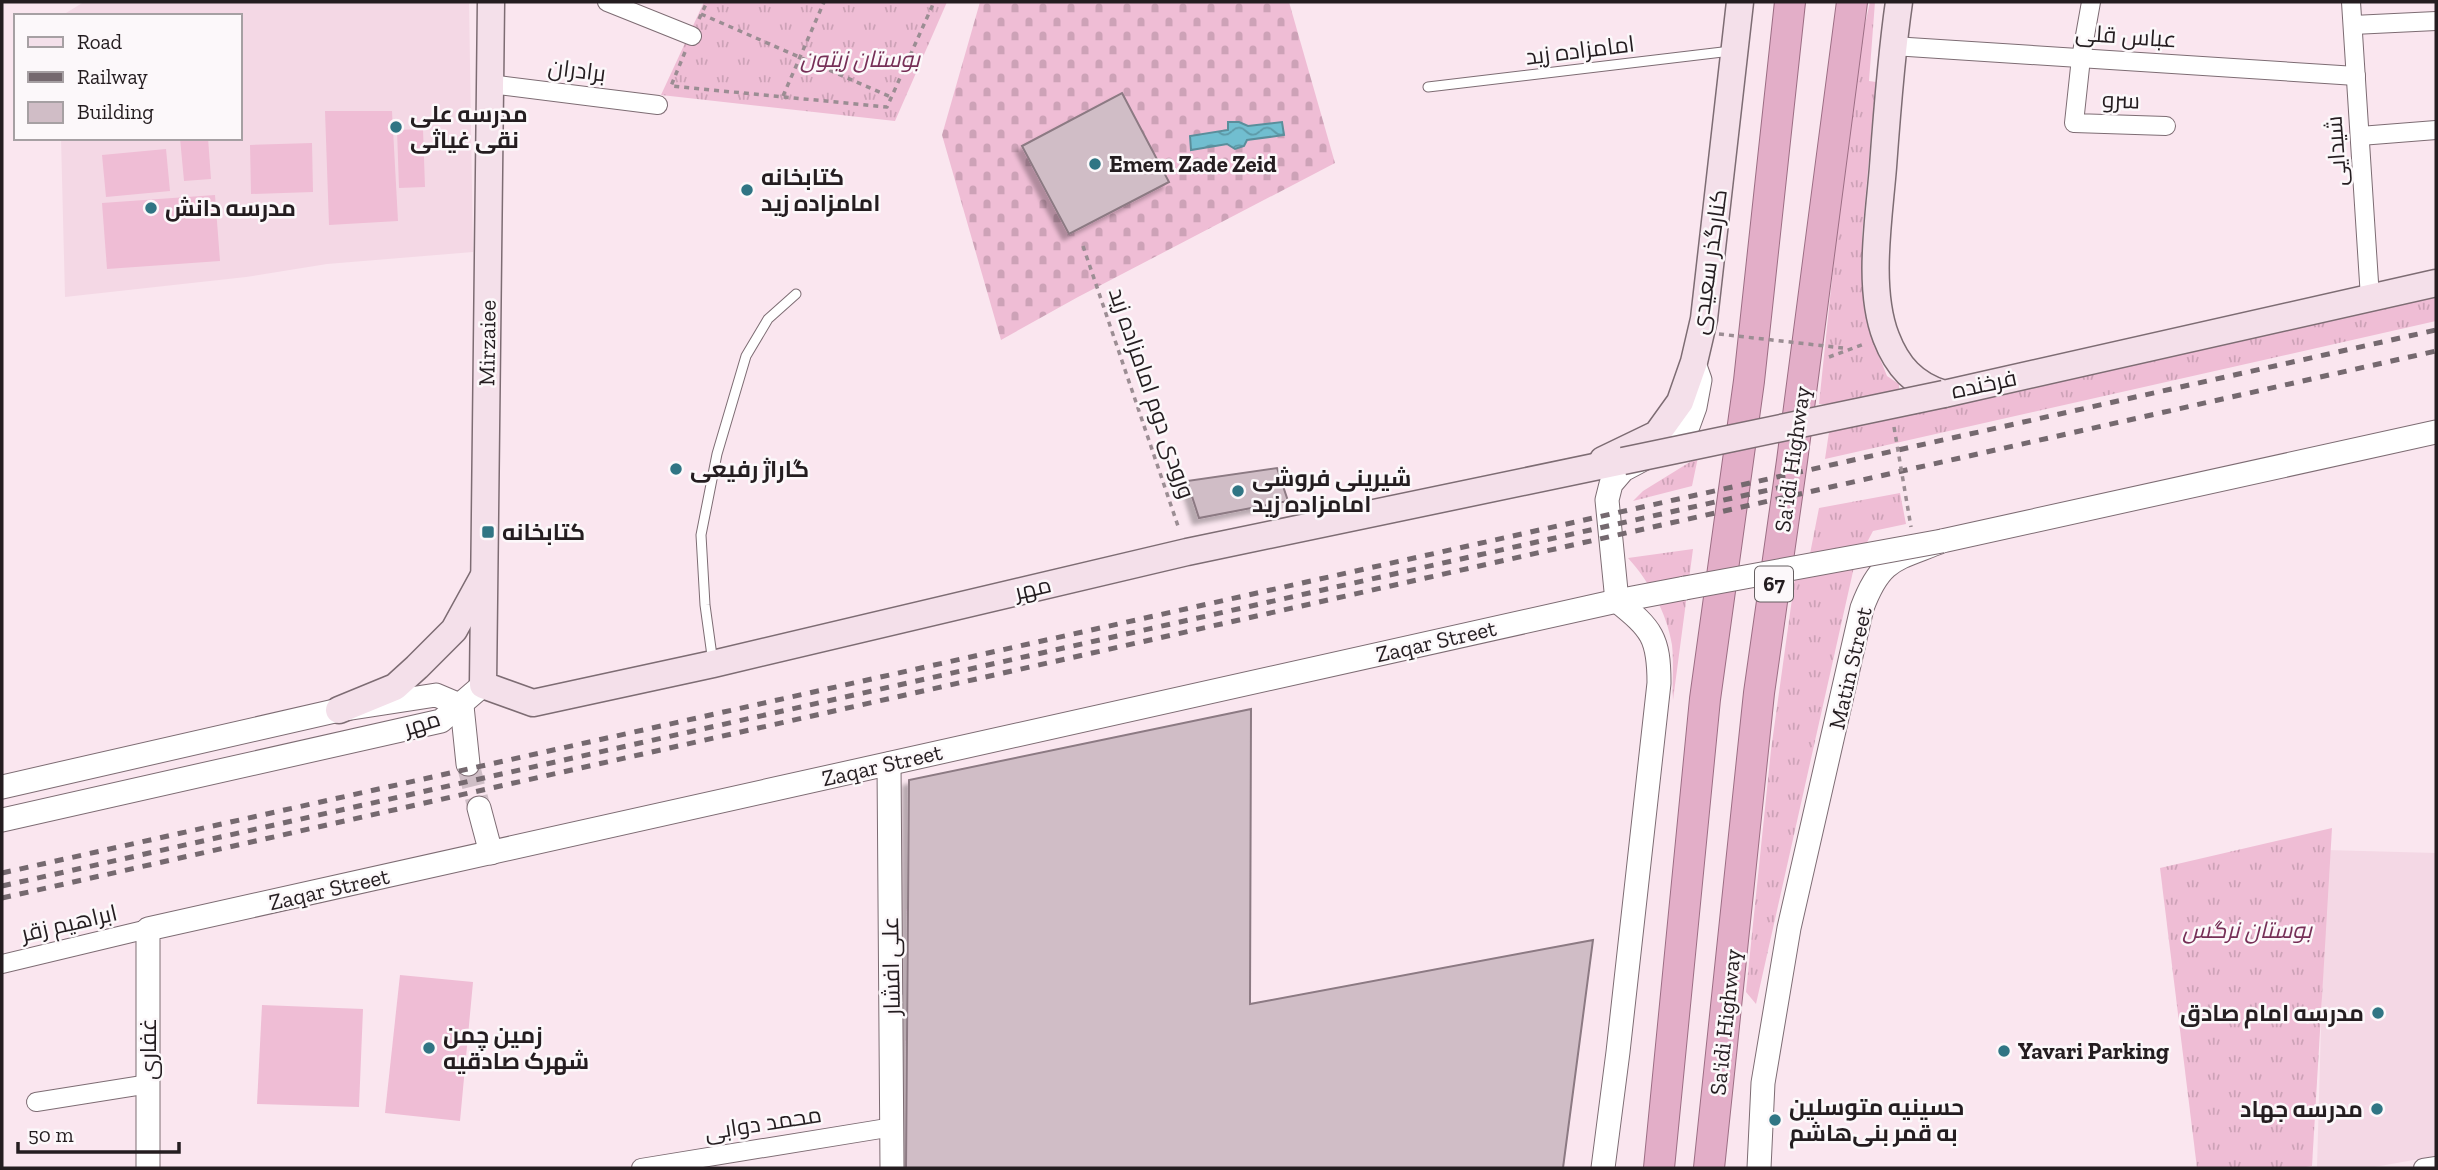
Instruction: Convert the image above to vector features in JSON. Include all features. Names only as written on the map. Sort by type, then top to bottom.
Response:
[{"type":"highway","name":"67","points":[[1659,1168],[1705,699],[1749,381],[1790,2]]},
{"type":"highway","name":"Sa'idi Highway","points":[[1709,1168],[1759,693],[1852,2]]},
{"type":"main road","name":"Mirzaiee","points":[[483,685],[491,2]]},
{"type":"main road","name":"کنارگذر سعیدی","points":[[1585,469],[1657,434],[1680,402],[1694,362],[1704,319],[1740,2]]},
{"type":"main road","name":"فرخنده","points":[[1899,2],[1877,240],[1877,293],[1885,335],[1896,359],[1911,378],[1926,389],[1944,394],[2436,283]]},
{"type":"main road","points":[[1585,469],[1944,394]]},
{"type":"main road","name":"مهر","points":[[483,685],[533,703],[713,664],[1187,552],[1585,469]]},
{"type":"main road","points":[[339,710],[396,687],[454,630],[484,575]]},
{"type":"street","points":[[607,2],[692,36]]},
{"type":"street","points":[[2081,58],[2091,2]]},
{"type":"street","name":"شیدایی","points":[[2351,2],[2370,298]]},
{"type":"street","points":[[2353,25],[2436,21]]},
{"type":"street","name":"عباس قلی","points":[[1893,46],[2356,76]]},
{"type":"street","name":"سرو","points":[[2081,58],[2074,123],[2166,126]]},
{"type":"street","name":"برادران","points":[[490,84],[658,105]]},
{"type":"street","points":[[2360,136],[2436,130]]},
{"type":"street","points":[[1602,1168],[1659,683],[1659,658],[1655,642],[1642,621],[1617,601],[1607,500],[1611,484],[1623,470],[1657,452],[1687,429],[1700,380],[1694,362]]},
{"type":"street","name":"Matin Street","points":[[1759,1168],[1763,1083],[1789,928],[1862,608],[1878,574],[1888,564],[1942,541],[2436,432]]},
{"type":"street","name":"Zaqar Street","points":[[148,929],[1617,601],[1942,541]]},
{"type":"street","points":[[468,764],[462,706],[483,685]]},
{"type":"street","name":"مهر","points":[[2,787],[339,710],[436,695],[462,706]]},
{"type":"street","name":"مهر","points":[[2,820],[441,721],[462,706]]},
{"type":"street","name":"علی افشار","points":[[888,764],[892,1168]]},
{"type":"street","points":[[479,808],[491,853]]},
{"type":"street","name":"ابراهیم زقر","points":[[2,964],[148,929]]},
{"type":"street","name":"غفاری","points":[[148,929],[148,1168]]},
{"type":"street","points":[[36,1102],[149,1084]]},
{"type":"street","name":"محمد دوابی","points":[[641,1168],[893,1127]]},
{"type":"street","points":[[2423,1168],[2436,1166]]},
{"type":"lane","name":"امامزاده زید","points":[[1428,87],[1736,50]]},
{"type":"lane","points":[[713,664],[705,605],[701,535],[717,454],[746,356],[768,319],[796,294]]},
{"type":"path","points":[[783,97],[824,2]]},
{"type":"path","points":[[671,86],[887,107],[933,2]]},
{"type":"path","points":[[701,14],[891,97]]},
{"type":"path","name":"ورودی دوم امامزاده زید","points":[[1083,246],[1187,552]]},
{"type":"path","points":[[1719,334],[1843,348],[1834,357],[1885,335]]},
{"type":"path","points":[[1894,424],[1910,527]]},
{"type":"shaded area","points":[[84,2],[469,2],[473,252],[327,264],[246,277],[65,297],[61,140],[242,140],[242,14],[64,14]]},
{"type":"shaded area","points":[[2326,850],[2436,853],[2436,1156],[2369,1168],[2317,1168]]},
{"type":"green space","name":"بوستان زیتون","points":[[704,2],[947,2],[895,121],[661,95]]},
{"type":"green space","points":[[980,2],[1289,2],[1335,163],[1001,340],[942,135]]},
{"type":"green space","points":[[1870,2],[1875,2],[1869,81],[1876,82],[1862,235],[1871,336],[1887,376],[1899,384],[1899,416],[2436,296],[2436,321],[1825,459],[1833,405],[1819,404],[1853,77]]},
{"type":"green space","points":[[325,111],[392,111],[398,221],[329,225]]},
{"type":"green space","points":[[423,129],[425,187],[399,188],[397,130]]},
{"type":"green space","points":[[180,140],[208,140],[211,179],[184,181]]},
{"type":"green space","points":[[312,143],[313,192],[251,194],[250,145]]},
{"type":"green space","points":[[166,149],[170,191],[106,197],[102,155]]},
{"type":"green space","points":[[215,195],[220,261],[107,269],[102,203]]},
{"type":"green space","points":[[1698,457],[1692,486],[1633,501],[1643,491]]},
{"type":"green space","points":[[1900,493],[1906,524],[1873,531],[1854,567],[1756,1004],[1746,992],[1771,750],[1797,563],[1808,564],[1819,508]]},
{"type":"green space","points":[[1693,549],[1673,700],[1670,633],[1650,587],[1628,558]]},
{"type":"green space","name":"بوستان نرگس","points":[[2332,828],[2312,1166],[2197,1168],[2160,868]]},
{"type":"green space","name":"زمین چمن شهرک صادقیه","points":[[400,975],[473,982],[460,1121],[385,1113]]},
{"type":"green space","points":[[262,1005],[363,1009],[359,1107],[257,1104]]},
{"type":"water","points":[[1228,122],[1239,122],[1248,126],[1282,122],[1284,135],[1247,140],[1244,146],[1235,149],[1227,144],[1191,150],[1190,136],[1228,130]]},
{"type":"building","name":"Emem Zade Zeid","points":[[1122,93],[1169,182],[1069,234],[1022,146]]},
{"type":"building","name":"شیرینی فروشی امامزاده زید","points":[[1277,468],[1288,501],[1199,518],[1187,481]]},
{"type":"building","points":[[1251,709],[1250,1004],[1593,940],[1563,1168],[906,1168],[909,780]]},
{"type":"tunnel","points":[[468,764],[479,808]]},
{"type":"railway","points":[[2,873],[2436,330]]},
{"type":"railway","points":[[2,898],[2436,351]]},
{"type":"railway","points":[[2,886],[1791,485]]},
{"type":"place","name":"مدرسه علی نقی غیاثی","points":[[396,127]]},
{"type":"place","name":"Emem Zade Zeid","points":[[1095,164]]},
{"type":"place","name":"کتابخانه امامزاده زید","points":[[747,190]]},
{"type":"place","name":"مدرسه دانش","points":[[151,208]]},
{"type":"place","name":"گاراژ رفیعی","points":[[676,469]]},
{"type":"place","name":"شیرینی فروشی امامزاده زید","points":[[1238,491]]},
{"type":"place","name":"کتابخانه","points":[[488,532]]},
{"type":"place","name":"مدرسه امام صادق","points":[[2378,1013]]},
{"type":"place","name":"زمین چمن شهرک صادقیه","points":[[429,1048]]},
{"type":"place","name":"Yavari Parking","points":[[2004,1051]]},
{"type":"place","name":"مدرسه جهاد","points":[[2377,1109]]},
{"type":"place","name":"حسینیه متوسلین به قمر بنی‌هاشم","points":[[1775,1120]]}]
